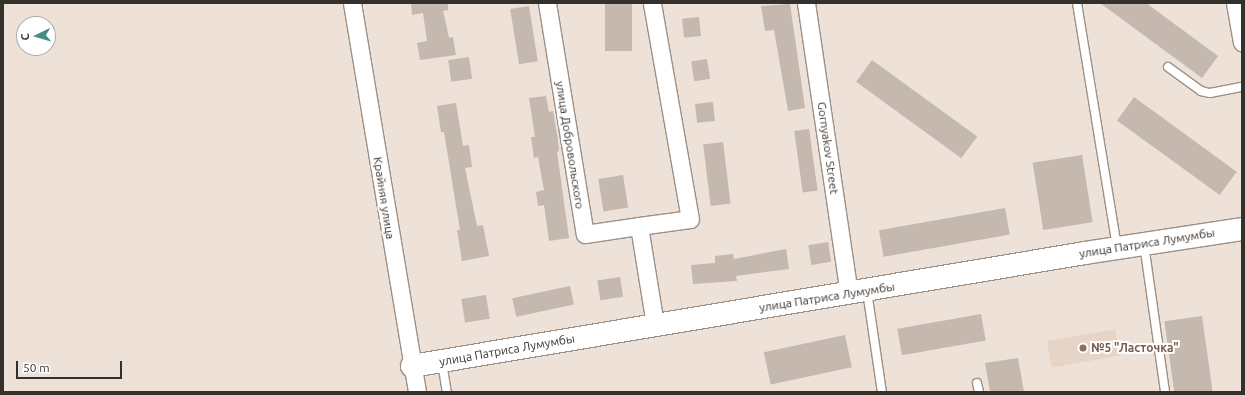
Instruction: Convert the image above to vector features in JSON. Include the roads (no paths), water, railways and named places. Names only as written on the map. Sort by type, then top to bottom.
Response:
[{"type":"street","name":"Крайняя улица","points":[[352,3],[417,392]]},
{"type":"street","name":"улица Добровольского","points":[[547,3],[585,234],[690,219],[652,3]]},
{"type":"street","name":"Gornyakov Street","points":[[806,3],[858,292]]},
{"type":"street","points":[[1235,3],[1242,42]]},
{"type":"street","points":[[639,226],[655,325]]},
{"type":"street","name":"улица Патриса Лумумбы","points":[[412,366],[1117,248],[1242,229]]},
{"type":"lane","points":[[1077,3],[1117,248]]},
{"type":"lane","points":[[1168,67],[1201,91],[1210,93],[1242,87]]},
{"type":"lane","points":[[1144,244],[1165,392]]},
{"type":"lane","points":[[858,292],[882,392]]},
{"type":"lane","points":[[441,361],[447,392]]},
{"type":"lane","points":[[977,383],[978,392]]},
{"type":"place","name":"№5 \"Ласточка\"","points":[[1083,348]]}]
